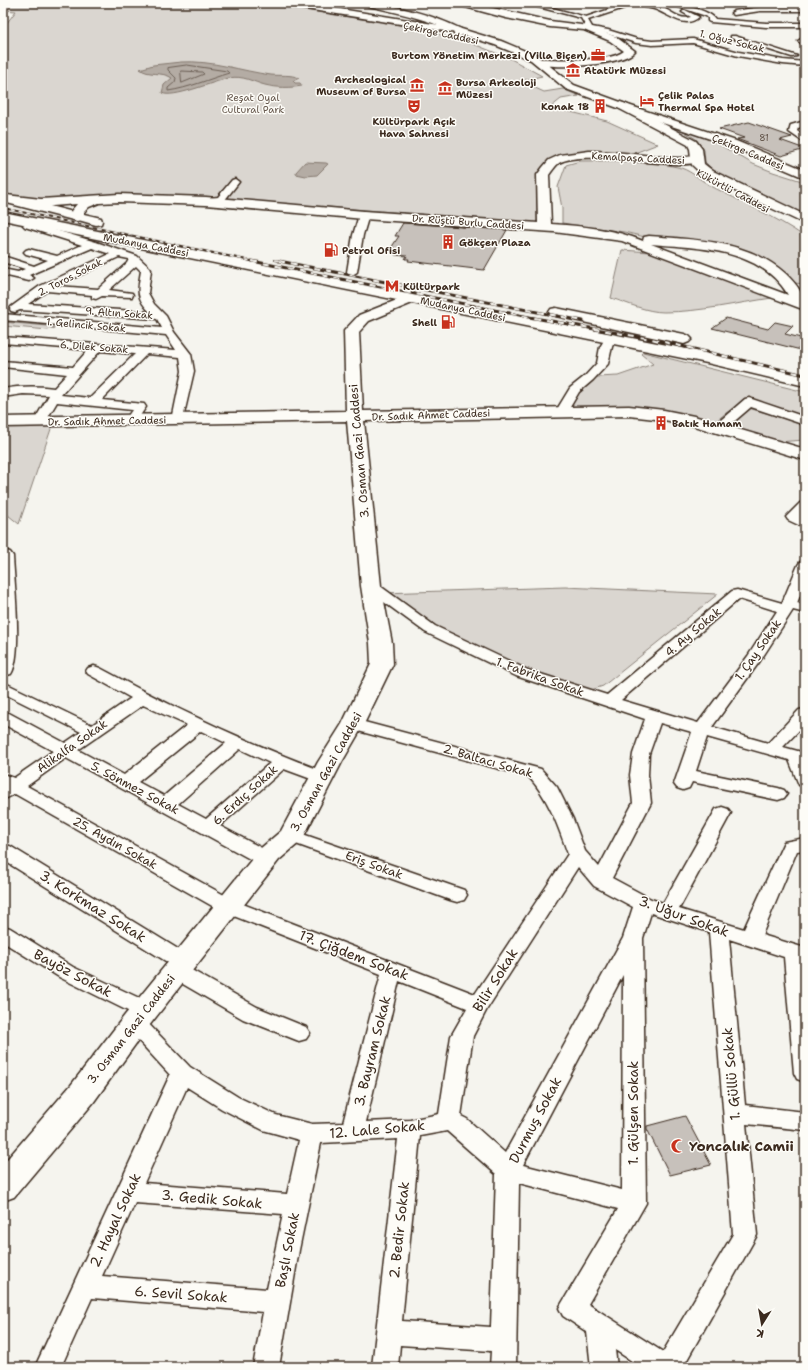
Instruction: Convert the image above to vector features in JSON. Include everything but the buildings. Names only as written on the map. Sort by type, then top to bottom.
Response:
[{"type":"main road","name":"Çekirge Caddesi","points":[[287,3],[458,33],[498,42],[540,62],[570,87],[732,143],[805,174]]},
{"type":"main road","points":[[367,3],[433,20],[454,28],[458,33]]},
{"type":"main road","name":"Çekirge Caddesi","points":[[274,4],[458,33],[503,48],[526,60],[562,87],[576,93],[622,106]]},
{"type":"main road","points":[[467,4],[498,13],[550,24],[586,24],[613,39],[630,51],[621,58],[601,61],[540,62],[526,60]]},
{"type":"main road","name":"Kükürtlü Caddesi","points":[[622,106],[692,143],[696,149],[694,164],[698,174],[805,229]]},
{"type":"main road","name":"Kemalpaşa Caddesi","points":[[549,228],[552,176],[558,164],[566,160],[598,157],[694,164]]},
{"type":"main road","name":"Kükürtlü Caddesi","points":[[694,164],[709,174],[805,220]]},
{"type":"main road","points":[[4,200],[40,203],[119,198]]},
{"type":"main road","points":[[96,222],[80,216],[77,211],[85,204],[93,201],[119,198]]},
{"type":"main road","name":"Dr. Rüştü Burlu Caddesi","points":[[119,198],[206,201],[364,215],[549,228],[625,238],[803,304]]},
{"type":"main road","name":"Mudanya Caddesi","points":[[4,200],[110,224]]},
{"type":"main road","name":"Mudanya Caddesi","points":[[3,216],[707,358],[805,382]]},
{"type":"main road","points":[[3,220],[129,242]]},
{"type":"main road","name":"Mudanya Caddesi","points":[[145,231],[274,257]]},
{"type":"main road","points":[[625,238],[714,246],[734,252],[765,265],[781,276],[803,304]]},
{"type":"main road","points":[[337,269],[368,275]]},
{"type":"main road","name":"3. Osman Gazi Caddesi","points":[[3,1187],[82,1094],[140,1016],[266,859],[291,836],[322,777],[353,724],[382,664],[381,643],[371,586],[355,417],[351,331],[364,318],[412,298]]},
{"type":"main road","points":[[539,309],[648,330],[724,348]]},
{"type":"main road","name":"Dr. Sadık Ahmet Caddesi","points":[[3,422],[629,411],[664,415],[719,428],[805,455]]},
{"type":"main road","points":[[3,556],[4,656]]},
{"type":"street","points":[[526,3],[566,10],[583,16],[586,24]]},
{"type":"street","points":[[639,3],[654,15]]},
{"type":"street","points":[[639,3],[657,8],[686,21],[692,20],[696,17],[659,3]]},
{"type":"street","points":[[670,3],[708,14],[712,18],[710,20],[742,24],[804,25],[805,27]]},
{"type":"street","points":[[586,24],[622,6]]},
{"type":"street","points":[[594,8],[613,11]]},
{"type":"street","points":[[763,17],[731,12],[760,9],[805,8]]},
{"type":"street","points":[[586,24],[614,27]]},
{"type":"street","name":"1. Oğuz Sokak","points":[[586,24],[636,41],[657,43],[693,41],[738,54],[804,64]]},
{"type":"street","points":[[805,27],[799,30],[805,32]]},
{"type":"street","points":[[733,37],[802,59],[804,64]]},
{"type":"street","points":[[805,124],[794,127],[793,132],[805,141]]},
{"type":"street","points":[[206,201],[221,199],[240,183],[232,198],[233,200],[245,205]]},
{"type":"street","points":[[352,272],[358,235],[364,215]]},
{"type":"street","points":[[28,225],[134,258],[146,270],[143,293],[150,306],[160,316],[169,332],[186,354],[188,371],[178,420]]},
{"type":"street","points":[[18,276],[93,244]]},
{"type":"street","points":[[29,252],[58,259]]},
{"type":"street","name":"2. Toros Sokak","points":[[3,318],[44,288],[119,253]]},
{"type":"street","name":"9. Altın Sokak","points":[[77,310],[100,293],[132,264],[134,258]]},
{"type":"street","points":[[3,259],[35,269]]},
{"type":"street","points":[[3,272],[52,282],[44,288]]},
{"type":"street","points":[[44,288],[128,295]]},
{"type":"street","name":"9. Altın Sokak","points":[[18,307],[160,316]]},
{"type":"street","points":[[3,318],[58,327],[52,331],[31,330]]},
{"type":"street","name":"1. Gelincik Sokak","points":[[3,318],[169,332]]},
{"type":"street","points":[[562,411],[574,390],[589,378],[602,364],[606,347],[610,339]]},
{"type":"street","name":"6. Dilek Sokak","points":[[3,340],[186,354]]},
{"type":"street","points":[[40,422],[55,395],[75,370],[96,348]]},
{"type":"street","points":[[94,401],[144,351]]},
{"type":"street","points":[[3,364],[75,370]]},
{"type":"street","points":[[3,393],[14,390],[39,390],[55,395],[140,407],[131,420]]},
{"type":"street","points":[[719,428],[749,402],[805,421]]},
{"type":"street","points":[[799,521],[805,506]]},
{"type":"street","name":"1. Çay Sokak","points":[[778,794],[684,780],[701,730],[754,658],[787,607],[805,565]]},
{"type":"street","name":"1. Fabrika Sokak","points":[[371,586],[430,629],[522,673],[654,716],[800,758]]},
{"type":"street","name":"4. Ay Sokak","points":[[609,702],[737,594],[787,607]]},
{"type":"street","points":[[787,607],[805,609]]},
{"type":"street","points":[[94,670],[142,698],[282,762],[322,777]]},
{"type":"street","points":[[3,687],[93,732]]},
{"type":"street","name":"Alikalfa Sokak","points":[[7,787],[66,751],[142,698]]},
{"type":"street","points":[[772,750],[805,714]]},
{"type":"street","points":[[601,881],[642,803],[639,775],[641,754],[654,716]]},
{"type":"street","name":"5. Sönmez Sokak","points":[[3,717],[266,859]]},
{"type":"street","points":[[126,783],[199,724]]},
{"type":"street","name":"2. Baltacı Sokak","points":[[353,724],[535,773],[548,787],[564,819],[577,854]]},
{"type":"street","points":[[166,804],[238,742]]},
{"type":"street","points":[[800,758],[805,781]]},
{"type":"street","name":"6. Erdıç Sokak","points":[[208,827],[282,762]]},
{"type":"street","name":"25. Aydın Sokak","points":[[7,787],[228,906]]},
{"type":"street","points":[[668,912],[722,813]]},
{"type":"street","name":"Eriş Sokak","points":[[291,836],[458,895]]},
{"type":"street","points":[[750,939],[790,846],[805,844]]},
{"type":"street","name":"3. Korkmaz Sokak","points":[[3,851],[250,1013],[299,1034]]},
{"type":"street","name":"3. Uğur Sokak","points":[[577,854],[601,881],[644,904],[718,929],[800,954]]},
{"type":"street","name":"Bilir Sokak","points":[[449,1121],[462,1036],[479,1004],[577,854]]},
{"type":"street","name":"1. Gülşen Sokak","points":[[634,1203],[633,938],[644,904]]},
{"type":"street","name":"17. Çiğdem Sokak","points":[[228,906],[479,1004]]},
{"type":"street","name":"1. Güllü Sokak","points":[[669,1367],[745,1235],[718,929]]},
{"type":"street","name":"Bayöz Sokak","points":[[3,933],[140,1016]]},
{"type":"street","name":"Durmuş Sokak","points":[[503,1367],[508,1170],[633,938]]},
{"type":"street","points":[[800,954],[805,1073]]},
{"type":"street","name":"3. Bayram Sokak","points":[[352,1132],[392,970]]},
{"type":"street","name":"12. Lale Sokak","points":[[140,1016],[182,1073],[230,1103],[271,1123],[312,1134],[410,1129],[449,1121]]},
{"type":"street","name":"2. Hayal Sokak","points":[[48,1367],[182,1073]]},
{"type":"street","points":[[734,1113],[805,1121]]},
{"type":"street","points":[[449,1121],[459,1126],[508,1170],[537,1179],[634,1203],[572,1308],[664,1367]]},
{"type":"street","name":"2. Bedir Sokak","points":[[384,1367],[410,1129]]},
{"type":"street","name":"Başlı Sokak","points":[[266,1367],[295,1206],[312,1134]]},
{"type":"street","name":"3. Gedik Sokak","points":[[128,1192],[295,1206]]},
{"type":"street","name":"6. Sevil Sokak","points":[[85,1286],[277,1301]]},
{"type":"street","points":[[599,1325],[604,1367]]},
{"type":"street","points":[[388,1332],[504,1340]]},
{"type":"green space","name":"Reşat Oyal Cultural Park","points":[[3,3],[259,3],[399,25],[466,41],[511,59],[542,76],[520,81],[544,92],[563,89],[579,96],[561,99],[551,107],[607,121],[658,144],[632,154],[591,152],[555,157],[544,165],[539,174],[537,182],[537,223],[209,198],[123,196],[25,200],[3,194],[3,28],[16,11],[3,10]]},
{"type":"green space","points":[[675,126],[715,142],[753,164],[805,182],[805,217],[714,171],[705,162],[704,150],[696,139]]},
{"type":"green space","points":[[580,161],[629,161],[665,164],[690,172],[709,185],[794,229],[805,237],[805,284],[794,283],[753,257],[724,244],[645,237],[624,232],[562,223],[562,208],[558,187],[566,165]]},
{"type":"green space","points":[[622,250],[650,252],[772,298],[678,312],[657,312],[637,307],[611,298]]},
{"type":"green space","points":[[3,322],[55,328],[48,330],[3,326]]},
{"type":"green space","points":[[643,352],[805,392],[805,419],[759,405],[741,406],[732,409],[714,423],[572,410],[570,403],[589,382],[597,377],[618,376],[653,364],[641,354]]},
{"type":"green space","points":[[749,408],[805,425],[805,440],[777,442],[729,427]]},
{"type":"green space","points":[[52,426],[19,524],[3,511],[3,427]]},
{"type":"green space","points":[[565,587],[718,594],[603,686],[591,690],[577,688],[519,668],[432,625],[383,593]]},
{"type":"water","points":[[181,62],[215,64],[271,75],[293,76],[299,78],[293,81],[295,83],[300,83],[302,86],[274,87],[239,77],[234,77],[183,92],[167,94],[162,93],[164,85],[172,78],[140,69],[153,65]]},
{"type":"water","points":[[305,162],[328,164],[317,175],[306,176],[296,174]]},
{"type":"railway","points":[[3,208],[256,262]]},
{"type":"railway","points":[[275,260],[283,262]]},
{"type":"railway","points":[[252,261],[529,317],[651,339],[805,375]]},
{"type":"railway","points":[[279,261],[283,262]]},
{"type":"railway","points":[[283,262],[583,321]]},
{"type":"place","name":"Burtom Yönetim Merkezi (Villa Biçen)","points":[[598,55]]},
{"type":"place","name":"Atatürk Müzesi","points":[[573,70]]},
{"type":"place","name":"Archeological Museum of Bursa","points":[[417,85]]},
{"type":"place","name":"Bursa Arkeoloji Müzesi","points":[[445,88]]},
{"type":"place","name":"Çelik Palas Thermal Spa Hotel","points":[[647,101]]},
{"type":"place","name":"Kültürpark Açık Hava Sahnesi","points":[[414,106]]},
{"type":"place","name":"Konak 18","points":[[600,106]]},
{"type":"place","name":"Gökçen Plaza","points":[[448,242]]},
{"type":"place","name":"Petrol Ofisi","points":[[331,250]]},
{"type":"place","name":"Kültürpark","points":[[392,286]]},
{"type":"place","name":"Shell","points":[[448,322]]},
{"type":"place","name":"Batık Hamam","points":[[661,423]]},
{"type":"place","name":"Yoncalık Camii","points":[[678,1146]]}]
